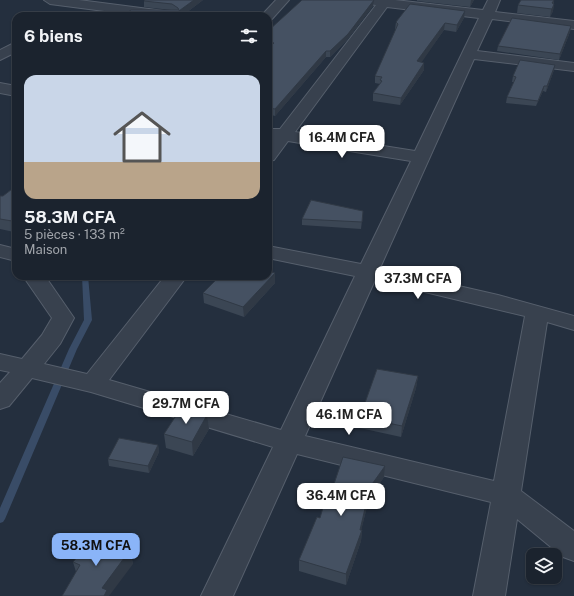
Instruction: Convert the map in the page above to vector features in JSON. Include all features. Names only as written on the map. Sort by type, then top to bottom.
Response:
[{"type":"street","points":[[50,0],[84,2],[147,12]]},
{"type":"street","points":[[271,12],[283,0]]},
{"type":"street","points":[[363,0],[491,7],[574,25]]},
{"type":"street","points":[[272,144],[276,133],[385,1]]},
{"type":"street","points":[[68,12],[84,2]]},
{"type":"street","points":[[217,596],[491,7]]},
{"type":"street","points":[[0,56],[12,48]]},
{"type":"street","points":[[469,54],[574,67]]},
{"type":"street","points":[[0,88],[12,90]]},
{"type":"street","points":[[276,133],[421,157]]},
{"type":"street","points":[[0,251],[12,254]]},
{"type":"street","points":[[272,253],[368,271],[537,312],[574,323]]},
{"type":"street","points":[[0,400],[52,339],[63,318],[37,280]]},
{"type":"street","points":[[93,384],[173,280]]},
{"type":"street","points":[[489,596],[537,312]]},
{"type":"street","points":[[0,362],[93,384],[289,442],[506,495],[574,548]]},
{"type":"building","points":[[194,0],[178,12],[128,12],[131,10],[179,10],[172,4],[144,1]]},
{"type":"building","points":[[302,0],[374,0],[348,34],[330,51],[326,51],[275,109],[272,109],[272,44],[274,43],[272,43],[272,27]]},
{"type":"building","points":[[521,0],[554,0],[552,3],[554,4],[552,9],[518,5]]},
{"type":"building","points":[[410,4],[465,11],[457,25],[445,23],[417,61],[424,63],[401,98],[373,93],[382,81],[380,80],[382,77],[375,76],[398,24],[396,22]]},
{"type":"building","points":[[512,18],[571,26],[560,54],[498,46]]},
{"type":"building","points":[[520,60],[555,65],[547,86],[544,86],[538,101],[507,97],[516,77],[513,76]]},
{"type":"building","points":[[12,189],[12,221],[0,219],[0,196],[3,196]]},
{"type":"building","points":[[311,200],[363,211],[362,222],[302,219]]},
{"type":"building","points":[[216,280],[268,280],[243,307],[203,293]]},
{"type":"building","points":[[377,369],[418,376],[402,426],[360,417]]},
{"type":"building","points":[[181,408],[207,415],[192,442],[164,434]]},
{"type":"building","points":[[119,438],[158,445],[148,466],[108,459]]},
{"type":"building","points":[[343,457],[385,466],[370,487],[360,530],[362,530],[346,574],[299,560],[317,517],[320,518],[330,483],[334,484]]},
{"type":"building","points":[[96,534],[130,550],[102,588],[107,590],[104,596],[62,596],[80,565],[73,562]]},
{"type":"waterway","points":[[0,519],[73,349],[88,320],[85,280]]}]
